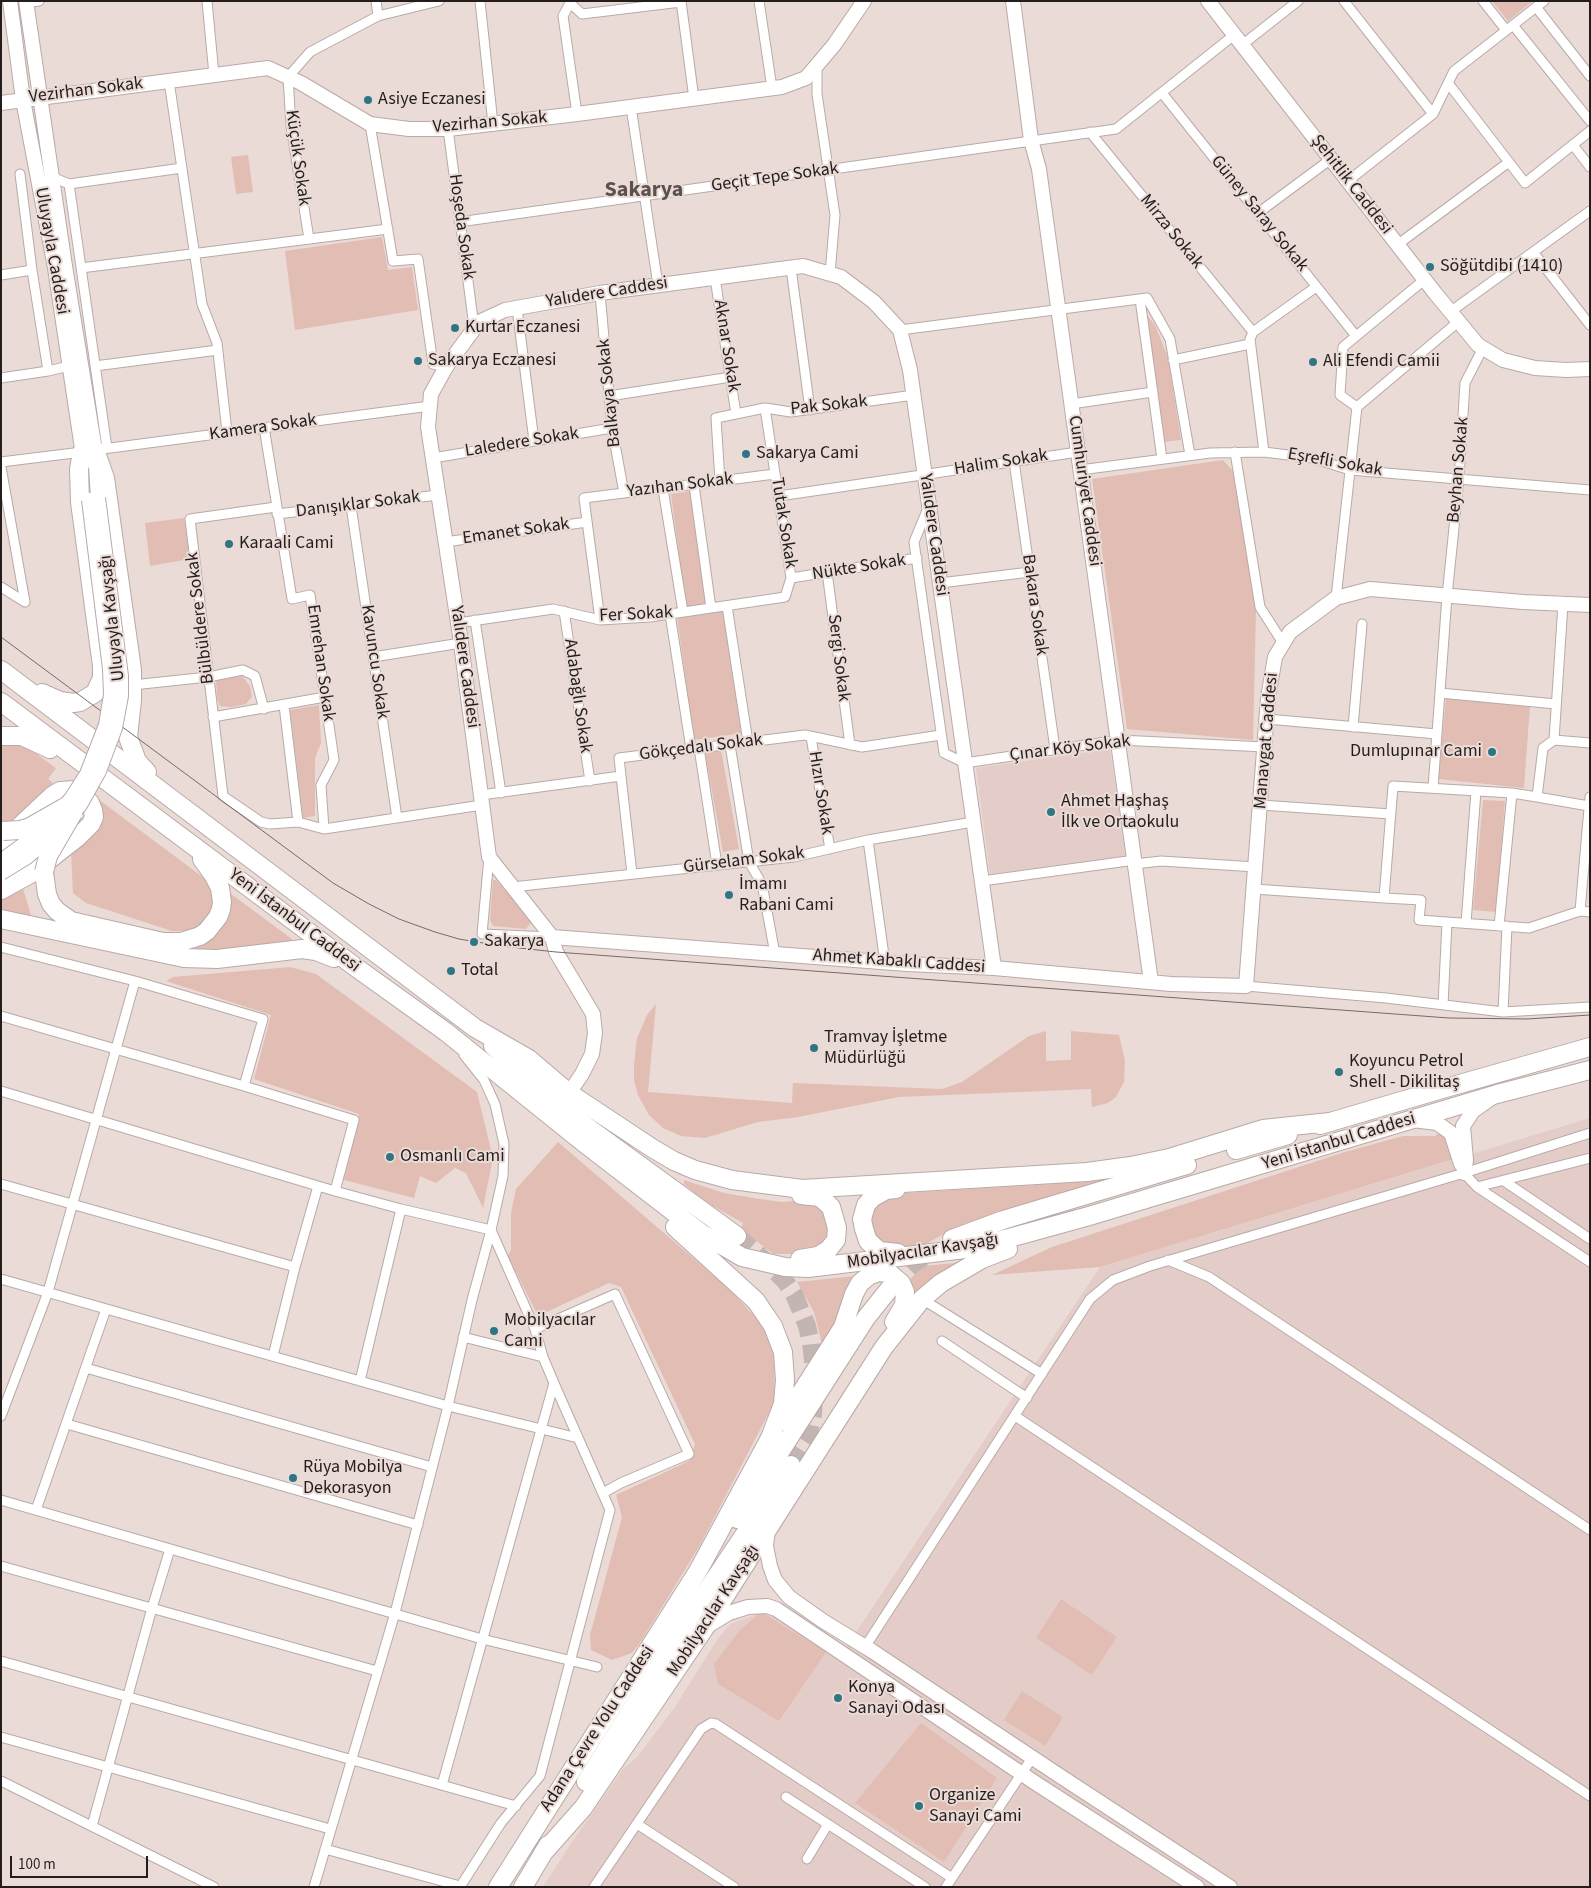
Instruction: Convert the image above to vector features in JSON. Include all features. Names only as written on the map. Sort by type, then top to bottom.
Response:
[{"type":"highway","points":[[16,681],[60,701],[73,703],[90,698],[101,683],[102,666],[80,502],[80,469],[95,450]]},
{"type":"highway","points":[[95,450],[106,488],[130,655],[133,686],[128,731],[130,746],[137,761],[165,793]]},
{"type":"highway","name":"Yeni İstanbul Caddesi","points":[[1,670],[475,1028]]},
{"type":"highway","points":[[101,683],[112,694],[123,694],[133,686]]},
{"type":"highway","name":"Yeni İstanbul Caddesi","points":[[1,702],[354,966],[446,1032],[584,1143]]},
{"type":"highway","points":[[1,736],[16,735],[28,738],[84,764]]},
{"type":"highway","points":[[1,890],[32,873],[78,837],[91,824],[94,817],[93,810],[90,803],[75,790],[60,791],[2,836]]},
{"type":"highway","points":[[2,836],[30,827],[69,810]]},
{"type":"highway","points":[[69,810],[48,856],[44,872],[46,894],[51,904],[57,911],[71,920],[163,942],[181,942],[200,936],[218,918],[222,902],[220,888],[214,876],[187,842]]},
{"type":"highway","points":[[1,919],[184,958],[216,959],[302,949],[316,951],[354,966]]},
{"type":"highway","points":[[475,1028],[529,1059],[569,1092],[674,1161],[695,1170],[755,1184],[802,1189],[1087,1172],[1169,1158],[1264,1129],[1330,1122]]},
{"type":"highway","points":[[475,1028],[556,1105],[736,1236]]},
{"type":"highway","name":"Yeni İstanbul Caddesi","points":[[1330,1122],[1442,1088],[1590,1047]]},
{"type":"highway","name":"Yeni İstanbul Caddesi","points":[[1089,1216],[1497,1094],[1590,1070]]},
{"type":"highway","name":"Mobilyacılar Kavşağı","points":[[946,1246],[1003,1220],[1330,1122]]},
{"type":"highway","name":"Mobilyacılar Kavşağı","points":[[584,1143],[700,1233],[742,1257],[785,1266],[808,1268],[946,1246],[990,1244],[1089,1216]]},
{"type":"highway","name":"Mobilyacılar Kavşağı","points":[[584,1143],[624,1182],[720,1266],[756,1301],[773,1326],[783,1352],[785,1380],[783,1404],[770,1438],[698,1571]]},
{"type":"highway","points":[[946,1246],[892,1254],[879,1251],[868,1241],[862,1219],[866,1205],[872,1198],[886,1190],[948,1180]]},
{"type":"highway","points":[[755,1184],[779,1194],[820,1197],[831,1207],[837,1228],[836,1240],[828,1250],[818,1256],[762,1261]]},
{"type":"highway","name":"Mobilyacılar Kavşağı","points":[[543,1853],[583,1808],[704,1629],[884,1347],[922,1299],[948,1278],[982,1259],[1063,1229],[1089,1216]]},
{"type":"highway","points":[[751,1470],[843,1327],[854,1294],[860,1283],[870,1275],[879,1272],[889,1274],[895,1278],[901,1283],[905,1292],[904,1305],[890,1328],[884,1347]]},
{"type":"highway","name":"Mobilyacılar Kavşağı","points":[[698,1571],[724,1540],[866,1318],[890,1288]]},
{"type":"highway","name":"Mobilyacılar Kavşağı","points":[[543,1853],[699,1602],[791,1466]]},
{"type":"highway","name":"Adana Çevre Yolu Caddesi","points":[[498,1887],[698,1571]]},
{"type":"highway","points":[[522,1887],[543,1853]]},
{"type":"street","name":"Uluyayla Caddesi","points":[[10,1],[24,100],[55,268],[69,366],[95,450]]},
{"type":"street","points":[[207,1],[214,75]]},
{"type":"street","points":[[376,1],[378,16]]},
{"type":"street","points":[[288,77],[310,52],[378,16],[439,1]]},
{"type":"street","points":[[480,1],[494,124]]},
{"type":"street","points":[[759,1],[772,88]]},
{"type":"street","name":"Vezirhan Sokak","points":[[1,103],[268,68],[301,83],[370,124],[409,129],[448,129],[494,124],[782,87],[806,78],[834,45],[864,1]]},
{"type":"street","name":"Cumhuriyet Caddesi","points":[[1013,1],[1031,140],[1039,169],[1151,982]]},
{"type":"street","name":"Şehitlik Caddesi","points":[[1208,1],[1424,280],[1478,345],[1503,360],[1535,368],[1590,369]]},
{"type":"street","name":"Geçit Tepe Sokak","points":[[459,222],[1116,129],[1162,93],[1298,1]]},
{"type":"street","points":[[1344,1],[1433,114]]},
{"type":"street","points":[[1483,1],[1510,28],[1590,121]]},
{"type":"street","name":"Uluyayla Caddesi","points":[[30,2],[52,176],[95,450],[94,499]]},
{"type":"street","points":[[577,114],[563,16],[570,2],[582,14],[681,2],[694,98]]},
{"type":"street","points":[[1348,181],[1433,114],[1454,71],[1540,4],[1590,76]]},
{"type":"street","points":[[817,65],[817,94],[836,215],[830,274]]},
{"type":"street","name":"Küçük Sokak","points":[[288,77],[291,126],[309,238]]},
{"type":"street","points":[[170,81],[202,304],[217,343],[228,432]]},
{"type":"street","points":[[1448,83],[1525,183],[1590,131]]},
{"type":"street","name":"Güney Saray Sokak","points":[[1162,93],[1356,336]]},
{"type":"street","points":[[631,107],[658,285]]},
{"type":"street","points":[[370,124],[393,261],[418,259],[433,364],[446,367]]},
{"type":"street","name":"Hoşeda Sokak","points":[[448,129],[473,319],[479,322]]},
{"type":"street","name":"Mirza Sokak","points":[[1090,132],[1253,332]]},
{"type":"street","points":[[1572,145],[1590,167]]},
{"type":"street","points":[[1258,213],[1331,159]]},
{"type":"street","points":[[1397,245],[1509,162]]},
{"type":"street","points":[[52,176],[69,184],[182,168]]},
{"type":"street","points":[[20,174],[32,270],[48,371]]},
{"type":"street","points":[[69,184],[95,366],[95,450]]},
{"type":"street","points":[[1336,598],[1357,406],[1454,317],[1533,252],[1590,211]]},
{"type":"street","points":[[81,268],[388,229]]},
{"type":"street","points":[[1533,252],[1590,325]]},
{"type":"street","name":"Yalıdere Caddesi","points":[[489,857],[461,643],[428,427],[431,394],[446,367],[479,322],[504,310],[600,293],[803,266],[841,277],[874,302],[900,330],[914,395],[994,968]]},
{"type":"street","points":[[791,268],[810,410]]},
{"type":"street","points":[[1,275],[32,270]]},
{"type":"street","name":"Aknar Sokak","points":[[716,278],[736,414]]},
{"type":"street","points":[[1357,406],[1340,395],[1343,346],[1424,280]]},
{"type":"street","points":[[1264,452],[1250,339],[1253,332],[1316,287]]},
{"type":"street","name":"Balkaya Sokak","points":[[600,293],[612,428],[624,494]]},
{"type":"street","points":[[900,330],[1058,308],[1147,298],[1170,339],[1190,455]]},
{"type":"street","points":[[1140,299],[1162,459]]},
{"type":"street","points":[[517,308],[534,441]]},
{"type":"street","points":[[1173,360],[1250,344]]},
{"type":"street","name":"Beyhan Sokak","points":[[1433,788],[1447,596],[1460,479],[1465,383],[1483,348]]},
{"type":"street","points":[[95,366],[218,350]]},
{"type":"street","points":[[1,378],[69,366]]},
{"type":"street","points":[[609,396],[730,377]]},
{"type":"street","points":[[1071,404],[1153,392]]},
{"type":"street","name":"Pak Sokak","points":[[720,481],[716,418],[765,408],[790,412],[914,395]]},
{"type":"street","name":"Kamera Sokak","points":[[1,462],[430,406]]},
{"type":"street","name":"Tutak Sokak","points":[[765,408],[791,578]]},
{"type":"street","name":"Emrehan Sokak","points":[[264,428],[276,511],[292,598],[310,595],[334,760],[321,785],[324,829]]},
{"type":"street","name":"Laledere Sokak","points":[[432,458],[612,428]]},
{"type":"street","name":"Halim Sokak","points":[[779,496],[1078,452]]},
{"type":"street","name":"Eşrefli Sokak","points":[[1080,470],[1210,452],[1264,452],[1312,458],[1350,470],[1590,490]]},
{"type":"street","points":[[1235,452],[1260,607],[1283,643]]},
{"type":"street","name":"Bakara Sokak","points":[[1014,461],[1055,749]]},
{"type":"street","points":[[1,467],[25,602],[1,587]]},
{"type":"street","name":"Yazıhan Sokak","points":[[587,522],[584,498],[776,474]]},
{"type":"street","points":[[694,484],[711,608]]},
{"type":"street","points":[[663,488],[683,612]]},
{"type":"street","name":"Danışıklar Sokak","points":[[190,520],[276,511],[351,506],[438,495]]},
{"type":"street","name":"Uluyayla Kavşağı","points":[[1,873],[51,836],[69,810],[83,782],[106,725],[111,695],[110,669],[94,499]]},
{"type":"street","points":[[929,505],[914,542],[916,558],[944,753],[965,763]]},
{"type":"street","name":"Kavuncu Sokak","points":[[351,506],[397,818]]},
{"type":"street","name":"Bülbüldere Sokak","points":[[190,520],[224,796],[261,822],[270,824],[298,822],[324,829]]},
{"type":"street","points":[[587,522],[600,620]]},
{"type":"street","name":"Emanet Sokak","points":[[445,542],[587,522]]},
{"type":"street","name":"Nükte Sokak","points":[[785,597],[791,578],[916,558]]},
{"type":"street","name":"Sergi Sokak","points":[[827,572],[850,744]]},
{"type":"street","points":[[940,583],[1030,572]]},
{"type":"street","name":"Manavgat Caddesi","points":[[1246,986],[1267,719],[1275,657],[1290,632],[1336,598],[1370,589],[1523,602],[1590,605]]},
{"type":"street","name":"Fer Sokak","points":[[458,623],[553,609],[600,620],[670,614],[785,597]]},
{"type":"street","points":[[1554,740],[1563,604]]},
{"type":"street","points":[[727,606],[748,742]]},
{"type":"street","name":"Adabağlı Sokak","points":[[564,611],[590,781]]},
{"type":"street","points":[[670,614],[717,865]]},
{"type":"street","points":[[475,620],[501,793]]},
{"type":"street","points":[[1353,727],[1362,624]]},
{"type":"street","points":[[373,657],[461,643]]},
{"type":"street","points":[[133,686],[208,677],[243,670],[255,676],[264,709]]},
{"type":"street","points":[[1440,693],[1556,704]]},
{"type":"street","points":[[213,717],[325,697]]},
{"type":"street","points":[[284,705],[298,822]]},
{"type":"street","points":[[1267,719],[1437,734]]},
{"type":"street","name":"Gökçedalı Sokak","points":[[324,829],[397,818],[481,800],[501,793],[621,776],[619,758],[805,735],[862,747],[941,735]]},
{"type":"street","name":"Hızır Sokak","points":[[811,737],[830,849]]},
{"type":"street","name":"Çınar Köy Sokak","points":[[965,763],[1119,740],[1265,747]]},
{"type":"street","points":[[1536,797],[1543,748],[1554,740],[1590,743]]},
{"type":"street","points":[[730,744],[749,862],[762,884],[775,954]]},
{"type":"street","points":[[621,776],[632,874]]},
{"type":"street","points":[[1384,898],[1393,786],[1512,793],[1589,801],[1580,911]]},
{"type":"street","points":[[1466,923],[1476,791]]},
{"type":"street","points":[[1503,1012],[1503,926],[1512,793]]},
{"type":"street","points":[[1260,805],[1391,814]]},
{"type":"street","name":"Uluyayla Kavşağı","points":[[1,861],[69,810]]},
{"type":"street","name":"Gürselam Sokak","points":[[512,886],[794,857],[868,840],[973,822]]},
{"type":"street","points":[[868,840],[885,963]]},
{"type":"street","points":[[489,857],[552,937],[556,952],[591,1008],[595,1022],[595,1044],[582,1074],[569,1092]]},
{"type":"street","points":[[489,857],[482,934],[552,937]]},
{"type":"street","points":[[982,881],[1135,862],[1160,861],[1256,868]]},
{"type":"street","points":[[1254,889],[1421,900],[1419,920],[1528,928],[1580,911],[1590,912]]},
{"type":"street","points":[[1443,1005],[1447,922]]},
{"type":"street","name":"Ahmet Kabaklı Caddesi","points":[[552,937],[885,963],[994,968],[1151,982],[1246,986]]},
{"type":"street","points":[[1,947],[135,981],[263,1019],[244,1086]]},
{"type":"street","points":[[1,1416],[48,1292],[135,981]]},
{"type":"street","points":[[1246,986],[1503,1012],[1590,1007]]},
{"type":"street","points":[[1,1016],[244,1086],[354,1120],[335,1191]]},
{"type":"street","points":[[314,1887],[395,1613],[448,1406],[463,1337],[491,1230],[502,1176],[504,1159],[502,1130],[495,1104],[484,1080],[446,1032]]},
{"type":"street","points":[[1,1091],[335,1191],[491,1230]]},
{"type":"street","points":[[1464,1173],[1466,1160],[1463,1126],[1473,1111],[1497,1094]]},
{"type":"street","points":[[1412,1120],[1437,1123],[1451,1133],[1464,1173],[1477,1187],[1590,1262]]},
{"type":"street","points":[[865,1647],[1090,1299],[1113,1280],[1168,1260],[1464,1173],[1590,1133]]},
{"type":"street","points":[[1477,1187],[1590,1158]]},
{"type":"street","points":[[1504,1181],[1590,1240]]},
{"type":"street","points":[[1,1184],[296,1267]]},
{"type":"street","points":[[273,1356],[318,1186]]},
{"type":"street","points":[[360,1381],[401,1209]]},
{"type":"street","points":[[324,1849],[460,1886],[501,1824],[540,1776],[610,1510],[554,1383],[543,1357],[535,1329],[491,1230]]},
{"type":"street","points":[[1168,1260],[1209,1277],[1590,1530]]},
{"type":"street","points":[[1,1279],[448,1406],[578,1438]]},
{"type":"street","points":[[535,1329],[615,1294],[689,1454],[603,1493]]},
{"type":"street","points":[[922,1299],[1042,1374]]},
{"type":"street","points":[[36,1510],[106,1309]]},
{"type":"street","points":[[463,1337],[543,1357]]},
{"type":"street","points":[[942,1341],[1027,1398]]},
{"type":"street","points":[[86,1368],[432,1467]]},
{"type":"street","points":[[442,1785],[554,1383]]},
{"type":"street","points":[[1015,1416],[1590,1796]]},
{"type":"street","points":[[67,1424],[418,1525]]},
{"type":"street","points":[[1,1500],[482,1639],[596,1666]]},
{"type":"street","points":[[768,1528],[766,1546],[770,1566],[775,1580],[789,1597],[1230,1887]]},
{"type":"street","points":[[92,1826],[126,1697],[170,1549]]},
{"type":"street","points":[[1,1566],[377,1671]]},
{"type":"street","points":[[704,1629],[730,1613],[748,1607],[767,1606],[776,1609],[1020,1773],[1197,1887]]},
{"type":"street","points":[[1,1661],[516,1806]]},
{"type":"street","points":[[594,1887],[701,1729],[711,1722],[952,1878]]},
{"type":"street","points":[[1,1737],[330,1829]]},
{"type":"street","points":[[946,1887],[1020,1773],[1032,1758]]},
{"type":"street","points":[[1,1781],[214,1887]]},
{"type":"street","points":[[786,1797],[925,1887]]},
{"type":"street","points":[[637,1824],[734,1887]]},
{"type":"street","points":[[807,1859],[828,1824]]},
{"type":"shaded area","points":[[1492,1],[1533,1],[1508,21]]},
{"type":"shaded area","points":[[248,155],[253,192],[236,194],[231,157]]},
{"type":"shaded area","points":[[382,237],[388,270],[412,267],[418,310],[295,330],[285,251]]},
{"type":"shaded area","points":[[1147,315],[1155,325],[1168,358],[1181,440],[1164,442]]},
{"type":"shaded area","points":[[1223,460],[1233,471],[1256,610],[1253,740],[1127,729],[1092,479]]},
{"type":"shaded area","points":[[691,491],[706,603],[686,607],[671,494]]},
{"type":"shaded area","points":[[184,518],[190,559],[150,566],[145,523]]},
{"type":"shaded area","points":[[724,610],[743,733],[694,740],[677,617]]},
{"type":"shaded area","points":[[242,676],[250,686],[252,697],[246,704],[231,707],[220,706],[217,697],[216,679]]},
{"type":"shaded area","points":[[1446,699],[1530,705],[1524,788],[1438,779]]},
{"type":"shaded area","points":[[319,705],[321,743],[315,758],[315,816],[303,818],[290,710]]},
{"type":"shaded area","points":[[20,742],[56,768],[48,779],[53,783],[7,826],[1,825],[1,743]]},
{"type":"shaded area","name":"Ahmet Haşhaş İlk ve Ortaokulu","points":[[1110,749],[1126,856],[990,874],[976,768]]},
{"type":"shaded area","points":[[721,750],[739,849],[723,852],[705,753]]},
{"type":"shaded area","points":[[98,799],[208,881],[214,902],[209,916],[203,923],[188,931],[172,931],[86,903],[73,893],[71,852]]},
{"type":"shaded area","points":[[1483,800],[1505,801],[1496,912],[1473,910]]},
{"type":"shaded area","points":[[493,880],[496,880],[532,921],[526,929],[493,926],[490,920]]},
{"type":"shaded area","points":[[23,889],[32,918],[1,911],[1,897]]},
{"type":"shaded area","points":[[227,891],[292,939],[291,943],[226,953],[189,951],[204,944]]},
{"type":"shaded area","points":[[290,967],[316,974],[477,1092],[493,1158],[483,1208],[466,1173],[455,1168],[436,1183],[420,1176],[414,1198],[344,1180],[359,1114],[254,1079],[271,1015],[166,981],[173,977]]},
{"type":"shaded area","points":[[656,1004],[648,1092],[792,1103],[793,1083],[942,1089],[962,1082],[1029,1036],[1046,1031],[1046,1061],[1071,1060],[1071,1031],[1119,1035],[1125,1061],[1124,1082],[1116,1097],[1108,1103],[1092,1107],[1091,1089],[899,1097],[798,1117],[758,1122],[705,1138],[681,1136],[663,1128],[649,1115],[638,1095],[634,1080],[637,1038],[647,1015]]},
{"type":"shaded area","points":[[1590,1118],[1590,1887],[543,1887],[623,1769],[637,1757],[675,1707],[717,1640],[730,1624],[766,1611],[840,1656],[1100,1267]]},
{"type":"shaded area","points":[[1444,1129],[1454,1159],[1100,1267],[992,1275],[1052,1247],[1345,1152],[1403,1136],[1435,1136]]},
{"type":"shaded area","points":[[558,1142],[728,1288],[762,1324],[775,1354],[774,1403],[700,1545],[640,1643],[632,1653],[612,1660],[591,1650],[590,1635],[622,1517],[616,1495],[689,1461],[695,1444],[621,1287],[609,1283],[538,1316],[508,1256],[511,1250],[511,1213],[516,1189]]},
{"type":"shaded area","points":[[1141,1173],[969,1222],[954,1228],[919,1248],[899,1248],[879,1242],[870,1228],[870,1211],[890,1194],[1053,1184]]},
{"type":"shaded area","points":[[684,1180],[724,1193],[781,1202],[806,1200],[819,1203],[833,1229],[825,1245],[802,1254],[773,1254],[741,1229],[743,1223],[711,1205],[684,1184]]},
{"type":"shaded area","points":[[963,1262],[915,1296],[910,1279],[924,1266]]},
{"type":"shaded area","points":[[855,1276],[841,1318],[823,1348],[814,1312],[797,1282]]},
{"type":"shaded area","points":[[1061,1599],[1117,1637],[1092,1675],[1036,1638]]},
{"type":"shaded area","points":[[761,1612],[826,1652],[779,1721],[718,1684],[714,1664],[740,1630]]},
{"type":"shaded area","points":[[1022,1691],[1063,1717],[1045,1746],[1004,1720]]},
{"type":"shaded area","points":[[921,1723],[997,1778],[944,1862],[855,1803]]},
{"type":"tunnel","points":[[737,1236],[785,1281],[794,1294],[807,1326],[815,1379],[813,1415],[807,1440],[791,1465]]},
{"type":"tunnel","points":[[890,1288],[913,1264],[932,1251]]},
{"type":"tram line","points":[[1,637],[333,883],[399,919],[459,939],[556,952],[1449,1018],[1527,1019],[1590,1015]]},
{"type":"place","name":"Asiye Eczanesi","points":[[368,100]]},
{"type":"place","name":"Söğütdibi (1410)","points":[[1430,267]]},
{"type":"place","name":"Kurtar Eczanesi","points":[[455,328]]},
{"type":"place","name":"Sakarya Eczanesi","points":[[418,361]]},
{"type":"place","name":"Ali Efendi Camii","points":[[1313,362]]},
{"type":"place","name":"Sakarya Cami","points":[[746,454]]},
{"type":"place","name":"Karaali Cami","points":[[229,544]]},
{"type":"place","name":"Dumlupınar Cami","points":[[1492,752]]},
{"type":"place","name":"Ahmet Haşhaş İlk ve Ortaokulu","points":[[1051,812]]},
{"type":"place","name":"İmamı Rabani Cami","points":[[729,895]]},
{"type":"place","name":"Sakarya","points":[[474,942]]},
{"type":"place","name":"Total","points":[[451,971]]},
{"type":"place","name":"Tramvay İşletme Müdürlüğü","points":[[814,1048]]},
{"type":"place","name":"Koyuncu Petrol Shell - Dikilitaş","points":[[1339,1072]]},
{"type":"place","name":"Osmanlı Cami","points":[[390,1157]]},
{"type":"place","name":"Mobilyacılar Cami","points":[[494,1331]]},
{"type":"place","name":"Rüya Mobilya Dekorasyon","points":[[293,1478]]},
{"type":"place","name":"Konya Sanayi Odası","points":[[838,1698]]},
{"type":"place","name":"Organize Sanayi Cami","points":[[919,1806]]},
{"type":"district","name":"Sakarya","points":[[644,191]]}]
